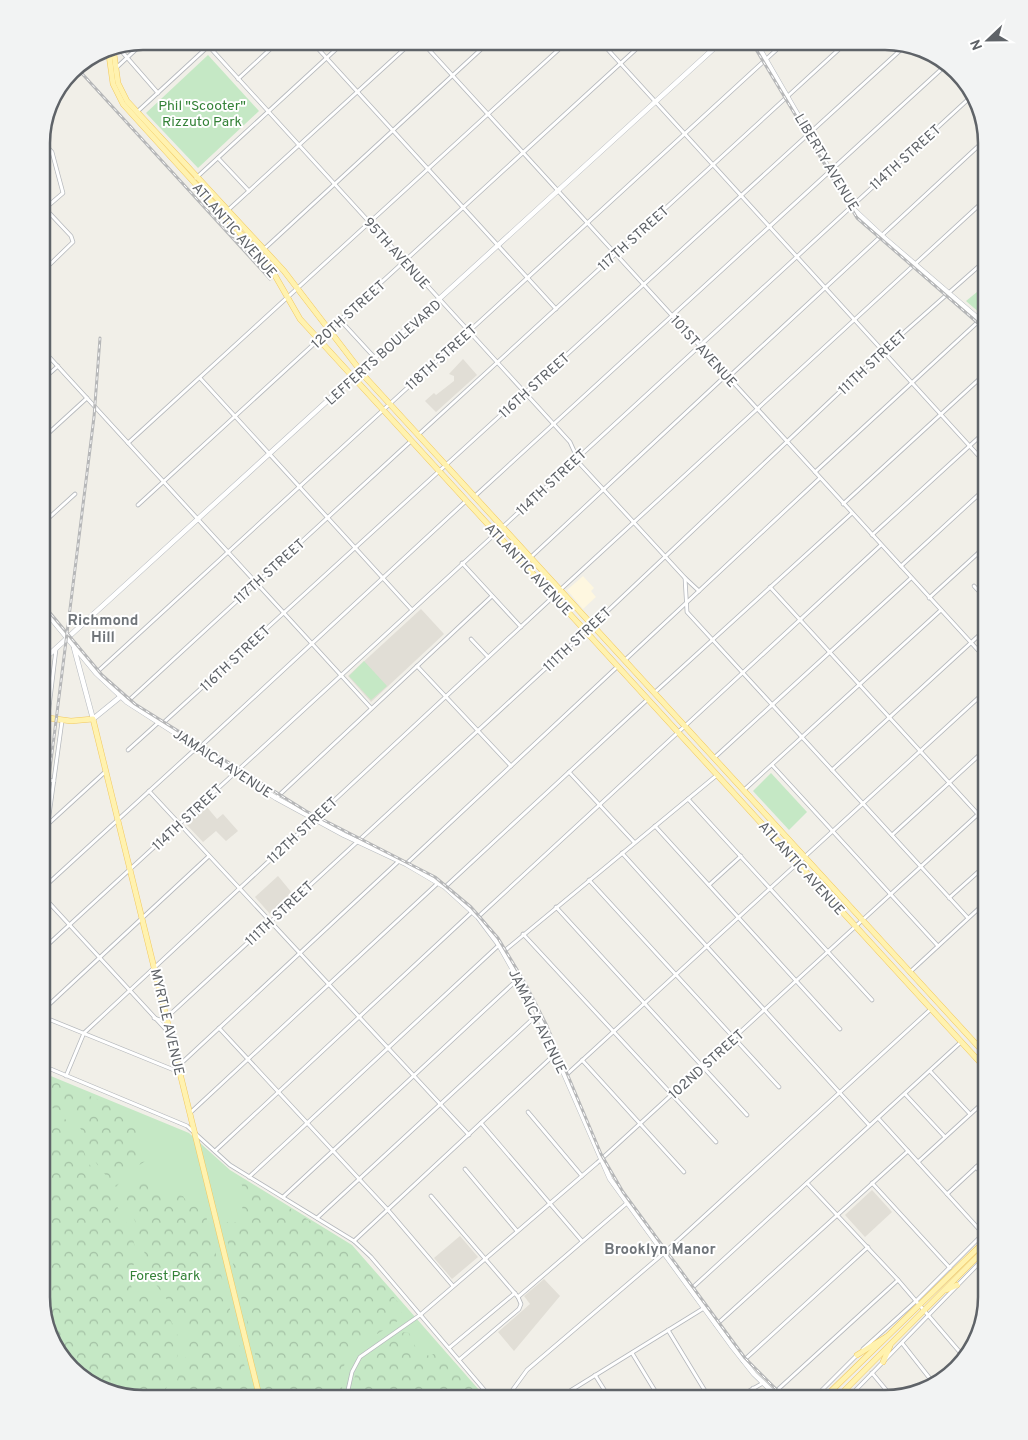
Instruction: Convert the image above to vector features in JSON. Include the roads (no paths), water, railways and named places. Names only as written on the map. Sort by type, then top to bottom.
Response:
[{"type":"main road","name":"ATLANTIC AVENUE","points":[[114,70],[115,54]]},
{"type":"main road","name":"ATLANTIC AVENUE","points":[[110,56],[118,97],[225,212],[276,275],[298,317],[978,1060]]},
{"type":"main road","name":"ATLANTIC AVENUE","points":[[225,212],[263,249],[297,288],[361,372],[978,1046]]},
{"type":"main road","points":[[50,718],[62,721],[94,719]]},
{"type":"main road","name":"MYRTLE AVENUE","points":[[94,719],[258,1390]]},
{"type":"main road","points":[[845,1390],[891,1344],[933,1293],[978,1245]]},
{"type":"main road","points":[[832,1390],[889,1336],[943,1291],[978,1256]]},
{"type":"main road","points":[[933,1293],[936,1282]]},
{"type":"main road","points":[[943,1291],[957,1285]]},
{"type":"main road","points":[[857,1355],[880,1339],[889,1336]]},
{"type":"main road","points":[[882,1362],[891,1344]]},
{"type":"street","points":[[135,114],[205,50]]},
{"type":"street","name":"95TH AVENUE","points":[[211,50],[526,393],[574,447],[580,464],[699,591]]},
{"type":"street","points":[[238,79],[270,50]]},
{"type":"street","points":[[319,50],[556,309]]},
{"type":"street","points":[[195,179],[335,50]]},
{"type":"street","points":[[225,212],[403,50]]},
{"type":"street","name":"101ST AVENUE","points":[[428,50],[978,650]]},
{"type":"street","points":[[259,254],[480,50]]},
{"type":"street","points":[[128,443],[558,50]]},
{"type":"street","points":[[608,50],[978,456]]},
{"type":"street","name":"120TH STREET","points":[[138,505],[636,50]]},
{"type":"street","name":"LEFFERTS BOULEVARD","points":[[50,654],[376,359],[712,50]]},
{"type":"street","name":"LIBERTY AVENUE","points":[[761,50],[851,207],[978,318]]},
{"type":"street","name":"118TH STREET","points":[[96,672],[777,50]]},
{"type":"street","name":"117TH STREET","points":[[418,435],[839,50]]},
{"type":"street","points":[[114,70],[135,51]]},
{"type":"street","name":"116TH STREET","points":[[128,750],[284,613],[899,51]]},
{"type":"street","points":[[121,53],[158,93]]},
{"type":"street","points":[[475,496],[941,68]]},
{"type":"street","name":"114TH STREET","points":[[50,943],[967,99]]},
{"type":"street","points":[[531,557],[826,289],[978,146]]},
{"type":"street","points":[[50,150],[64,193],[50,205]]},
{"type":"street","points":[[218,158],[249,192]]},
{"type":"street","points":[[560,590],[978,206]]},
{"type":"street","points":[[50,212],[71,236],[72,243],[50,265]]},
{"type":"street","name":"111TH STREET","points":[[166,1018],[270,920],[358,842],[666,557],[883,351],[978,267]]},
{"type":"street","points":[[341,321],[376,359]]},
{"type":"street","points":[[815,472],[978,322]]},
{"type":"street","points":[[50,357],[371,708]]},
{"type":"street","points":[[50,374],[58,366]]},
{"type":"street","points":[[200,378],[412,610]]},
{"type":"street","points":[[843,504],[978,380]]},
{"type":"street","points":[[50,432],[87,398]]},
{"type":"street","points":[[872,535],[978,438]]},
{"type":"street","name":"117TH STREET","points":[[127,702],[411,441]]},
{"type":"street","points":[[624,660],[820,478]]},
{"type":"street","points":[[50,517],[75,494]]},
{"type":"street","points":[[901,566],[978,495]]},
{"type":"street","points":[[50,882],[192,752],[199,748],[466,501]]},
{"type":"street","points":[[654,693],[852,513]]},
{"type":"street","points":[[478,918],[684,725],[881,545]]},
{"type":"street","points":[[929,598],[978,553]]},
{"type":"street","points":[[462,563],[521,627]]},
{"type":"street","points":[[685,578],[685,604],[687,612],[968,918]]},
{"type":"street","points":[[714,758],[911,578]]},
{"type":"street","points":[[974,586],[978,590]]},
{"type":"street","points":[[770,587],[978,814]]},
{"type":"street","points":[[276,798],[492,596]]},
{"type":"street","name":"112TH STREET","points":[[66,1076],[84,1033],[554,596]]},
{"type":"street","points":[[744,790],[941,610]]},
{"type":"street","name":"JAMAICA AVENUE","points":[[50,617],[96,672],[127,702],[276,798],[358,842],[406,864],[445,887],[478,918],[499,945],[538,1014],[601,1160],[627,1203],[743,1361],[771,1390]]},
{"type":"street","points":[[832,770],[978,636]]},
{"type":"street","points":[[471,639],[488,657]]},
{"type":"street","name":"MYRTLE AVENUE","points":[[74,646],[94,719]]},
{"type":"street","points":[[50,701],[56,649]]},
{"type":"street","points":[[80,670],[88,663]]},
{"type":"street","points":[[417,666],[511,766]]},
{"type":"street","points":[[406,864],[618,666]]},
{"type":"street","points":[[94,719],[120,697]]},
{"type":"street","points":[[565,1076],[978,698]]},
{"type":"street","points":[[445,887],[648,699]]},
{"type":"street","points":[[50,804],[62,721]]},
{"type":"street","points":[[892,835],[978,756]]},
{"type":"street","points":[[772,765],[938,946]]},
{"type":"street","points":[[50,822],[106,771]]},
{"type":"street","points":[[569,772],[634,842]]},
{"type":"street","points":[[503,952],[717,775]]},
{"type":"street","points":[[50,780],[54,781]]},
{"type":"street","points":[[150,791],[469,1134]]},
{"type":"street","points":[[688,799],[872,1000]]},
{"type":"street","name":"102ND STREET","points":[[348,1390],[352,1372],[360,1357],[420,1314],[601,1160],[978,814]]},
{"type":"street","points":[[655,826],[840,1029]]},
{"type":"street","points":[[622,853],[870,1125]]},
{"type":"street","points":[[50,1005],[210,856]]},
{"type":"street","points":[[709,885],[741,856]]},
{"type":"street","points":[[50,1018],[174,1070],[399,861]]},
{"type":"street","points":[[949,898],[978,872]]},
{"type":"street","points":[[589,880],[779,1087]]},
{"type":"street","points":[[189,1114],[438,883]]},
{"type":"street","points":[[50,904],[170,1034]]},
{"type":"street","points":[[556,907],[747,1115]]},
{"type":"street","points":[[910,972],[978,910]]},
{"type":"street","points":[[215,1151],[472,912]]},
{"type":"street","points":[[523,934],[716,1142]]},
{"type":"street","points":[[249,1177],[499,945]]},
{"type":"street","points":[[282,1197],[519,978]]},
{"type":"street","points":[[513,1390],[527,1370],[664,1253],[931,1009]]},
{"type":"street","points":[[317,1218],[538,1014]]},
{"type":"street","points":[[154,1018],[160,1020],[166,1018]]},
{"type":"street","points":[[219,1028],[388,1210],[453,1286]]},
{"type":"street","points":[[691,1289],[961,1042]]},
{"type":"street","points":[[354,1241],[555,1054]]},
{"type":"street","points":[[582,1060],[684,1172]]},
{"type":"street","points":[[50,1069],[187,1126],[230,1165],[354,1241],[420,1314],[485,1390]]},
{"type":"street","points":[[930,1070],[970,1114]]},
{"type":"street","points":[[905,1094],[944,1137]]},
{"type":"street","points":[[918,1162],[978,1107]]},
{"type":"street","points":[[528,1112],[582,1176]]},
{"type":"street","points":[[878,1118],[978,1228]]},
{"type":"street","points":[[481,1123],[582,1241]]},
{"type":"street","points":[[716,1325],[908,1151]]},
{"type":"street","points":[[947,1194],[976,1167],[978,1169]]},
{"type":"street","points":[[464,1169],[518,1231]]},
{"type":"street","points":[[807,1182],[898,1280],[960,1352]]},
{"type":"street","points":[[872,1183],[950,1268]]},
{"type":"street","points":[[431,1196],[516,1295],[521,1304],[519,1309],[460,1360]]},
{"type":"street","points":[[449,1348],[627,1203]]},
{"type":"street","points":[[856,1390],[902,1343],[936,1282],[978,1244]]},
{"type":"street","points":[[743,1361],[868,1247]]},
{"type":"street","points":[[821,1390],[857,1355],[957,1285],[978,1264]]},
{"type":"street","points":[[777,1390],[898,1280]]},
{"type":"street","points":[[572,1390],[704,1308]]},
{"type":"street","points":[[668,1330],[705,1390]]},
{"type":"street","points":[[902,1343],[930,1379]]},
{"type":"street","points":[[632,1353],[655,1390]]},
{"type":"street","points":[[872,1373],[886,1390]]},
{"type":"street","points":[[595,1375],[604,1390]]},
{"type":"street","points":[[750,1390],[763,1383]]},
{"type":"railway","points":[[756,50],[857,218],[978,323]]},
{"type":"railway","points":[[81,73],[270,279]]},
{"type":"railway","points":[[50,769],[94,417],[100,338]]},
{"type":"railway","points":[[50,613],[102,675],[135,704],[306,811],[435,877],[471,907],[498,938],[525,983],[547,1026],[601,1154],[623,1192],[745,1358],[777,1390]]},
{"type":"district","name":"Richmond Hill","points":[[103,628]]},
{"type":"district","name":"Brooklyn Manor","points":[[660,1249]]},
{"type":"park label","name":"Phil \"Scooter\" Rizzuto Park","points":[[202,114]]},
{"type":"park label","name":"Forest Park","points":[[165,1275]]}]
